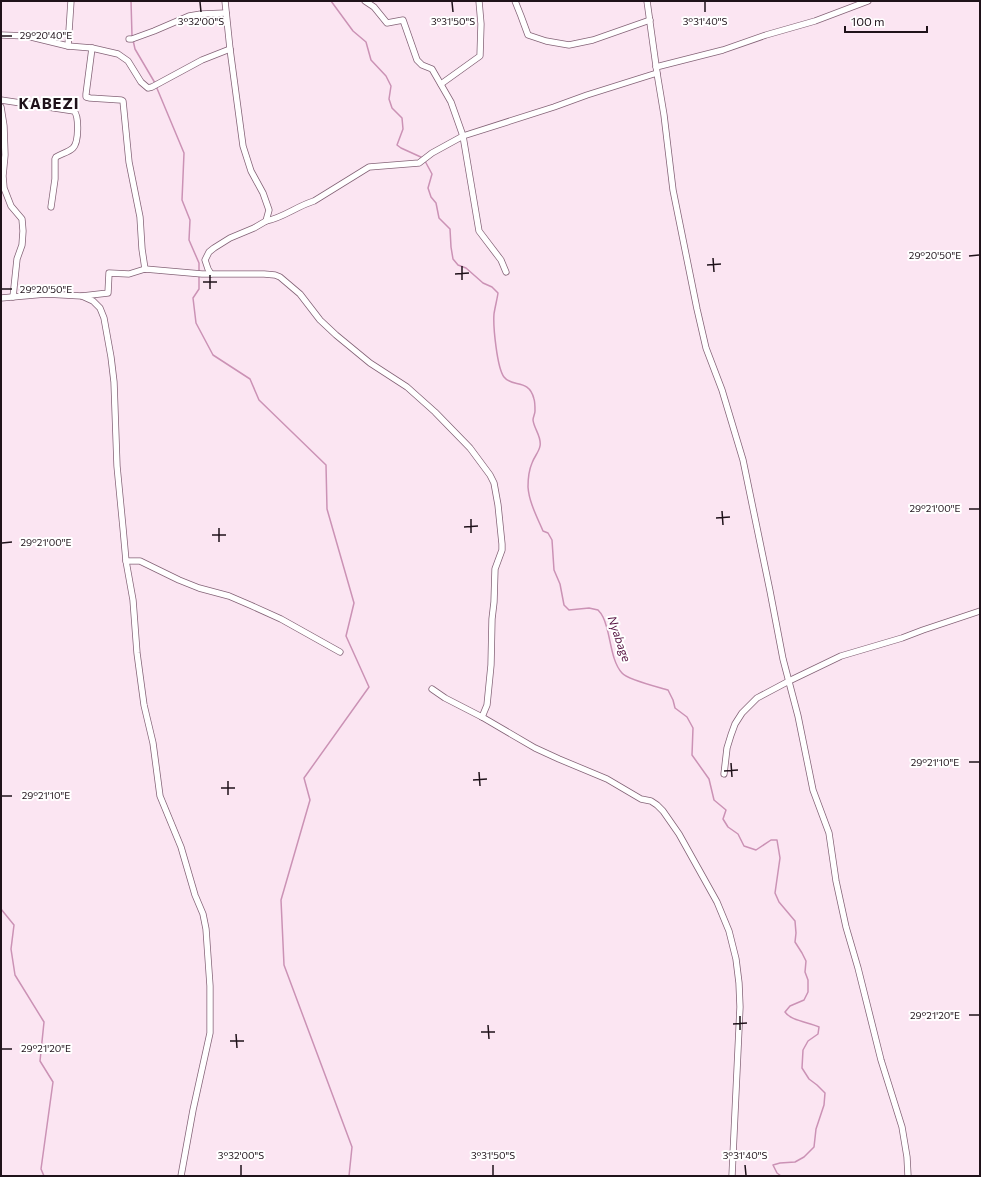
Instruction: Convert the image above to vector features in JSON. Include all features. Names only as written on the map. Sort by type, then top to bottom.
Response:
[{"type":"street","points":[[68,46],[71,1]]},
{"type":"street","points":[[225,1],[242,146],[251,171],[263,193],[269,210],[266,221]]},
{"type":"street","points":[[365,1],[374,7],[387,23],[403,20],[417,60],[432,69],[451,102],[463,136],[479,231],[501,260],[506,272]]},
{"type":"street","points":[[441,84],[480,56],[481,24],[479,1]]},
{"type":"street","points":[[515,1],[528,35],[546,41],[569,45],[593,40],[650,20]]},
{"type":"street","points":[[647,1],[656,70],[664,115],[673,190],[697,308],[706,348],[722,390],[743,460],[813,790],[829,833],[836,881],[846,927],[881,1060],[902,1127],[907,1157],[908,1176]]},
{"type":"street","points":[[211,274],[205,260],[209,252],[230,238],[254,228],[266,221],[278,218],[305,203],[314,201],[368,167],[419,164],[432,153],[463,136],[641,78],[656,70],[814,21],[868,1]]},
{"type":"street","points":[[129,39],[154,31],[188,16],[226,13]]},
{"type":"street","points":[[1,35],[27,36],[68,46],[92,48],[118,54],[128,61],[141,82],[148,88],[202,60],[230,49]]},
{"type":"street","points":[[92,48],[86,97],[123,101],[129,162],[140,217],[145,269]]},
{"type":"street","points":[[1,100],[74,111],[76,114],[77,139],[75,144],[73,148],[55,159],[55,179],[51,207]]},
{"type":"street","points":[[1,108],[4,126],[4,188],[12,206],[22,220],[23,231],[22,245],[17,259],[13,297]]},
{"type":"street","points":[[1,298],[46,294],[82,296],[108,293],[109,273],[129,274],[145,269],[211,274],[275,275],[280,277],[300,294],[320,320],[336,335],[370,363],[407,387],[435,412],[470,448],[490,475],[494,483],[498,505],[502,550],[495,569],[491,665],[487,705],[482,717]]},
{"type":"street","points":[[82,296],[93,301],[100,308],[104,318],[111,357],[126,561],[133,600],[137,653],[144,705],[153,743],[160,796],[181,847],[195,896],[203,914],[206,929],[210,986],[210,1033],[180,1176]]},
{"type":"street","points":[[126,561],[140,562],[178,580],[199,588],[229,596],[281,619],[340,652]]},
{"type":"street","points":[[724,774],[727,748],[735,724],[742,713],[757,698],[841,656],[902,638],[980,611]]},
{"type":"street","points":[[432,689],[445,698],[482,717],[535,748],[559,760],[607,779],[641,799],[651,801],[657,805],[669,818],[717,902],[729,931],[736,959],[740,1007],[732,1176]]},
{"type":"waterway","points":[[131,1],[132,36]]},
{"type":"waterway","name":"Nyabage","points":[[331,1],[353,31],[366,42],[371,60],[386,76],[391,86],[389,99],[392,108],[402,118],[403,129],[397,145],[423,158]]},
{"type":"waterway","points":[[133,40],[135,49],[155,83]]},
{"type":"waterway","points":[[156,86],[184,153],[182,200],[190,220],[189,240],[199,263],[199,272]]},
{"type":"waterway","name":"Nyabage","points":[[425,161],[432,174],[428,188],[431,197],[436,203],[439,218],[450,229],[453,259],[458,265],[466,268],[483,283],[492,287],[498,293],[494,314],[494,328],[497,356],[504,377],[511,382],[528,388],[532,392],[535,403],[533,420],[540,443],[530,469],[528,487],[530,498],[543,531],[548,533],[552,540],[554,570],[560,584],[564,605],[569,610],[589,608],[598,610],[606,623],[615,661],[622,673],[625,676],[637,681],[668,690],[675,708],[687,717],[693,728],[692,755],[709,779],[714,800],[726,810],[723,819],[728,827],[738,834],[744,846],[756,850],[771,840],[777,840],[780,858],[775,893],[779,902],[795,921],[795,942],[806,961],[805,972],[808,980],[808,992],[804,1000],[790,1006],[785,1012],[791,1017],[819,1027],[818,1034],[808,1041],[803,1050],[802,1068],[809,1079],[825,1093],[824,1105],[816,1129],[814,1147],[804,1157],[795,1162],[773,1165],[777,1173],[781,1176]]},
{"type":"waterway","points":[[199,276],[199,289],[193,298],[196,323],[213,355],[250,379],[259,400],[326,465],[327,509],[354,603],[346,636],[369,687],[304,778],[310,800],[281,900],[284,965],[352,1147],[349,1176]]},
{"type":"waterway","points":[[1,909],[14,925],[11,949],[15,975],[44,1022],[40,1061],[53,1082],[41,1169],[44,1176]]},
{"type":"district","name":"KABEZI","points":[[49,104]]}]
